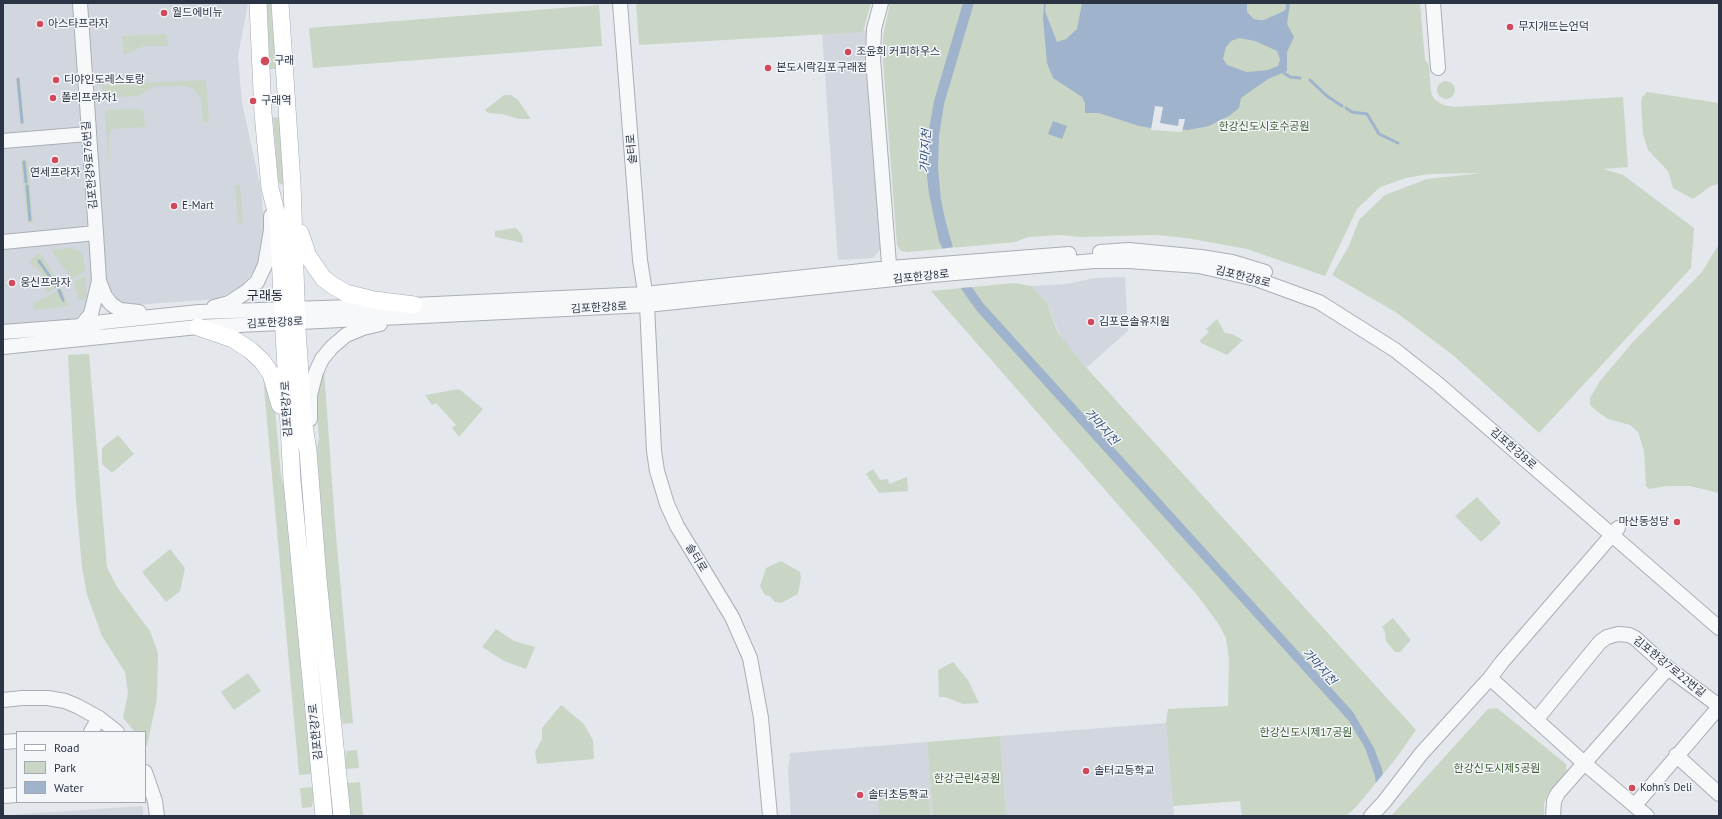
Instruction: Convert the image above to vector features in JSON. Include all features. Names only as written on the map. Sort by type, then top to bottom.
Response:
[{"type":"main road","name":"김포한강7로","points":[[258,3],[263,113],[270,188],[278,219],[308,451],[318,578],[342,816]]},
{"type":"main road","name":"김포한강7로","points":[[280,3],[292,198],[290,315],[292,481],[324,816]]},
{"type":"main road","points":[[292,198],[299,228],[308,256],[323,278],[346,293],[415,311]]},
{"type":"main road","points":[[198,320],[250,350],[262,361],[271,374],[281,407],[292,481]]},
{"type":"street","name":"김포한강9로76번길","points":[[80,3],[99,281]]},
{"type":"street","name":"솔터로","points":[[620,3],[640,260],[646,300]]},
{"type":"street","name":"솔터로","points":[[628,3],[647,263],[646,300],[653,439],[657,471],[667,504],[677,526],[732,617],[750,658],[758,694],[770,816]]},
{"type":"street","points":[[880,3],[874,29],[873,59],[890,274]]},
{"type":"street","points":[[1433,3],[1438,68]]},
{"type":"street","points":[[3,141],[88,134]]},
{"type":"street","points":[[198,320],[246,292],[257,282],[265,265],[271,230],[270,188]]},
{"type":"street","points":[[3,242],[96,233]]},
{"type":"street","name":"김포한강8로","points":[[3,347],[198,320],[646,300],[986,265],[1092,252],[1129,250],[1160,252],[1232,262],[1291,280],[1345,306],[1394,339],[1440,375],[1615,531],[1719,628]]},
{"type":"street","points":[[99,281],[105,296],[120,310],[172,314]]},
{"type":"street","points":[[81,326],[91,314],[99,281]]},
{"type":"street","points":[[308,451],[310,395],[316,372],[322,359],[332,347],[346,335],[415,311]]},
{"type":"street","name":"김포한강8로","points":[[3,332],[81,326],[172,314],[198,320]]},
{"type":"street","points":[[1370,816],[1400,783],[1421,754],[1490,678],[1502,662],[1615,531]]},
{"type":"street","name":"김포한강8로","points":[[1615,531],[1719,616]]},
{"type":"street","name":"김포한강7로22번길","points":[[1536,720],[1600,642],[1607,637],[1623,634],[1635,638],[1668,668],[1719,707]]},
{"type":"street","points":[[1553,816],[1555,796],[1668,668]]},
{"type":"street","points":[[1490,678],[1584,763],[1647,816]]},
{"type":"street","points":[[3,700],[35,698],[64,701],[78,706],[100,718],[116,731]]},
{"type":"street","points":[[1635,805],[1676,755],[1719,707]]},
{"type":"street","points":[[92,731],[100,718]]},
{"type":"street","points":[[3,742],[16,741]]},
{"type":"street","points":[[1676,755],[1719,794]]},
{"type":"street","points":[[146,775],[155,801],[157,816]]},
{"type":"street","points":[[3,796],[16,795]]},
{"type":"shaded area","points":[[3,3],[248,3],[238,56],[242,103],[261,189],[265,235],[258,266],[242,286],[218,299],[90,308],[84,316],[78,319],[3,326]]},
{"type":"shaded area","points":[[868,30],[867,69],[880,250],[873,258],[838,260],[822,33]]},
{"type":"shaded area","name":"김포은솔유치원","points":[[1125,277],[1128,331],[1086,368],[1061,338],[1047,303],[1031,286],[1067,284],[1095,278]]},
{"type":"shaded area","name":"솔터고등학교","points":[[1166,723],[1174,816],[1006,816],[1000,736]]},
{"type":"shaded area","name":"솔터초등학교","points":[[927,742],[933,816],[791,816],[788,773],[790,753]]},
{"type":"shaded area","points":[[143,806],[143,816],[10,816],[10,815]]},
{"type":"green space","points":[[266,3],[271,3],[276,69],[270,69]]},
{"type":"green space","points":[[636,3],[871,3],[863,32],[639,45]]},
{"type":"green space","name":"한강신도시호수공원","points":[[890,3],[1420,3],[1425,60],[1429,65],[1431,92],[1434,99],[1443,105],[1455,107],[1623,97],[1628,167],[1604,169],[1623,175],[1694,228],[1691,268],[1539,433],[1454,356],[1397,313],[1332,275],[1349,246],[1359,220],[1385,195],[1427,179],[1482,173],[1429,174],[1406,178],[1380,187],[1357,209],[1325,276],[1247,249],[1186,238],[1157,235],[1080,237],[1060,235],[1028,237],[1015,242],[908,252],[901,251],[897,245],[883,61],[883,36]]},
{"type":"green space","points":[[599,5],[602,46],[313,68],[309,28]]},
{"type":"green space","points":[[167,34],[168,46],[144,46],[124,55],[122,36]]},
{"type":"green space","points":[[20,78],[23,125],[21,125],[16,81]]},
{"type":"green space","points":[[206,80],[209,122],[203,122],[201,100],[194,89],[186,86],[159,86],[153,87],[139,96],[103,98],[102,85]]},
{"type":"green space","points":[[1446,81],[1452,84],[1455,90],[1452,96],[1446,99],[1440,96],[1437,90],[1440,84]]},
{"type":"green space","points":[[1647,92],[1719,103],[1719,184],[1711,186],[1693,199],[1673,188],[1668,171],[1648,150],[1643,134],[1641,103],[1642,97]]},
{"type":"green space","points":[[504,95],[511,95],[518,100],[531,119],[519,119],[502,114],[488,113],[485,110]]},
{"type":"green space","points":[[140,109],[144,112],[145,127],[113,129],[109,134],[109,168],[105,112],[109,110]]},
{"type":"green space","points":[[279,117],[284,183],[282,185],[278,182],[273,118]]},
{"type":"green space","points":[[23,159],[28,161],[32,223],[27,221],[21,162]]},
{"type":"green space","points":[[235,185],[240,185],[243,223],[238,223]]},
{"type":"green space","points":[[516,228],[522,235],[523,243],[495,237],[495,231]]},
{"type":"green space","points":[[1719,244],[1719,493],[1690,486],[1667,486],[1649,489],[1646,486],[1644,451],[1638,432],[1630,425],[1608,419],[1598,412],[1590,405],[1590,398],[1600,381],[1632,343],[1702,272]]},
{"type":"green space","points":[[72,248],[78,250],[83,256],[85,271],[72,279],[51,250]]},
{"type":"green space","points":[[40,253],[61,285],[47,293],[43,285],[43,278],[38,269],[32,266],[30,262],[32,258]]},
{"type":"green space","points":[[85,275],[87,295],[85,300],[81,300],[79,299],[74,284],[75,281]]},
{"type":"green space","name":"한강신도시제17공원","points":[[1014,283],[1031,286],[1047,303],[1058,333],[1082,363],[1416,730],[1394,761],[1356,807],[1346,816],[1242,816],[1240,801],[1173,806],[1166,723],[1168,709],[1228,706],[1229,659],[1226,638],[1218,623],[1197,595],[931,291]]},
{"type":"green space","points":[[62,288],[68,306],[34,310],[33,304]]},
{"type":"green space","points":[[1217,319],[1225,333],[1232,334],[1243,340],[1227,355],[1201,343],[1200,340],[1209,332],[1206,329]]},
{"type":"green space","points":[[89,354],[107,567],[117,587],[150,631],[158,653],[157,699],[147,746],[146,731],[134,731],[123,718],[128,693],[125,672],[102,636],[87,595],[82,567],[76,500],[68,355]]},
{"type":"green space","points":[[324,370],[335,524],[353,723],[343,724],[337,700],[315,459],[319,438],[316,401],[318,383]]},
{"type":"green space","points":[[263,376],[274,398],[281,476],[286,492],[313,774],[299,775]]},
{"type":"green space","points":[[459,389],[483,409],[459,437],[452,428],[456,425],[436,403],[432,405],[425,395]]},
{"type":"green space","points":[[118,435],[134,454],[112,473],[102,464],[102,448]]},
{"type":"green space","points":[[873,469],[880,480],[888,479],[889,484],[907,477],[908,491],[879,493],[866,474]]},
{"type":"green space","points":[[1477,497],[1501,523],[1481,542],[1455,516]]},
{"type":"green space","points":[[170,549],[185,568],[180,591],[166,602],[142,572]]},
{"type":"green space","points":[[781,561],[800,572],[801,578],[798,594],[781,603],[775,602],[770,596],[765,595],[760,586],[766,568]]},
{"type":"green space","points":[[1393,618],[1411,640],[1400,652],[1395,652],[1386,641],[1385,632],[1382,627]]},
{"type":"green space","points":[[496,629],[514,641],[535,647],[526,669],[504,661],[482,647]]},
{"type":"green space","points":[[953,662],[968,680],[979,703],[963,704],[945,697],[939,697],[938,670]]},
{"type":"green space","points":[[248,673],[261,691],[234,710],[221,692]]},
{"type":"green space","points":[[561,705],[583,723],[593,740],[594,759],[537,764],[535,752],[542,739],[542,728]]},
{"type":"green space","name":"한강신도시제5공원","points":[[1497,708],[1566,764],[1567,774],[1548,794],[1544,803],[1544,816],[1391,816],[1488,709]]},
{"type":"green space","name":"한강근린4공원","points":[[1000,736],[1006,816],[933,816],[927,742]]},
{"type":"green space","points":[[357,750],[359,768],[345,769],[346,751]]},
{"type":"green space","points":[[360,782],[363,816],[349,816],[347,783]]},
{"type":"green space","points":[[315,787],[312,807],[302,808],[300,788]]},
{"type":"green space","points":[[928,789],[930,816],[879,816],[878,792]]},
{"type":"water","points":[[963,3],[974,3],[944,104],[939,136],[938,167],[941,200],[946,223],[955,254],[967,280],[983,303],[1353,712],[1374,748],[1382,769],[1388,816],[1379,816],[1375,776],[1365,748],[1349,721],[977,311],[962,290],[939,241],[929,194],[926,168],[927,141],[934,101]]},
{"type":"water","points":[[1044,3],[1046,3],[1045,11],[1057,42],[1066,39],[1077,29],[1082,3],[1247,3],[1247,12],[1254,19],[1264,20],[1284,11],[1286,9],[1286,3],[1290,3],[1287,24],[1294,37],[1287,52],[1287,71],[1268,79],[1241,98],[1239,108],[1229,116],[1209,126],[1188,130],[1151,128],[1139,126],[1099,113],[1085,113],[1085,103],[1082,97],[1053,78],[1047,63],[1043,19]],"holes":[[[1239,38],[1255,41],[1277,51],[1280,59],[1278,66],[1268,70],[1247,72],[1227,65],[1223,59],[1226,47],[1231,41]]]},
{"type":"water","points":[[1053,121],[1067,126],[1062,139],[1048,134]]},
{"type":"pier","points":[[1155,106],[1163,107],[1160,123],[1178,126],[1179,119],[1185,119],[1182,132],[1151,130]]},
{"type":"pier","points":[[955,247],[974,287],[959,288],[940,249]]},
{"type":"pier","points":[[1385,772],[1390,816],[1377,816],[1374,785]]},
{"type":"waterway","points":[[1284,73],[1290,77],[1300,78]]},
{"type":"waterway","points":[[18,79],[22,122]]},
{"type":"waterway","points":[[1310,80],[1327,96],[1342,106]]},
{"type":"waterway","points":[[1346,108],[1352,112],[1367,114],[1379,134],[1398,143]]},
{"type":"waterway","points":[[24,162],[26,182]]},
{"type":"waterway","points":[[27,186],[30,220]]},
{"type":"waterway","points":[[39,261],[57,287]]},
{"type":"waterway","points":[[59,290],[63,300]]},
{"type":"place","name":"월드에비뉴","points":[[164,13]]},
{"type":"place","name":"아스타프라자","points":[[40,24]]},
{"type":"place","name":"무지개뜨는언덕","points":[[1510,27]]},
{"type":"place","name":"조윤희 커피하우스","points":[[848,52]]},
{"type":"place","name":"구래","points":[[265,61]]},
{"type":"place","name":"본도시락김포구래점","points":[[768,68]]},
{"type":"place","name":"디야인도레스토랑","points":[[56,80]]},
{"type":"place","name":"폴리프라자1","points":[[53,98]]},
{"type":"place","name":"구래역","points":[[253,101]]},
{"type":"place","name":"연세프라자","points":[[55,160]]},
{"type":"place","name":"E-Mart","points":[[174,206]]},
{"type":"place","name":"웅신프라자","points":[[12,283]]},
{"type":"place","name":"김포은솔유치원","points":[[1091,322]]},
{"type":"place","name":"마산동성당","points":[[1677,522]]},
{"type":"place","name":"솔터고등학교","points":[[1086,771]]},
{"type":"place","name":"Kohn’s Deli","points":[[1632,788]]},
{"type":"place","name":"솔터초등학교","points":[[860,795]]},
{"type":"district","name":"구래동","points":[[265,296]]},
{"type":"water label","name":"가마지천","points":[[926,151]]},
{"type":"water label","name":"가마지천","points":[[1101,427]]},
{"type":"water label","name":"가마지천","points":[[1319,667]]}]
